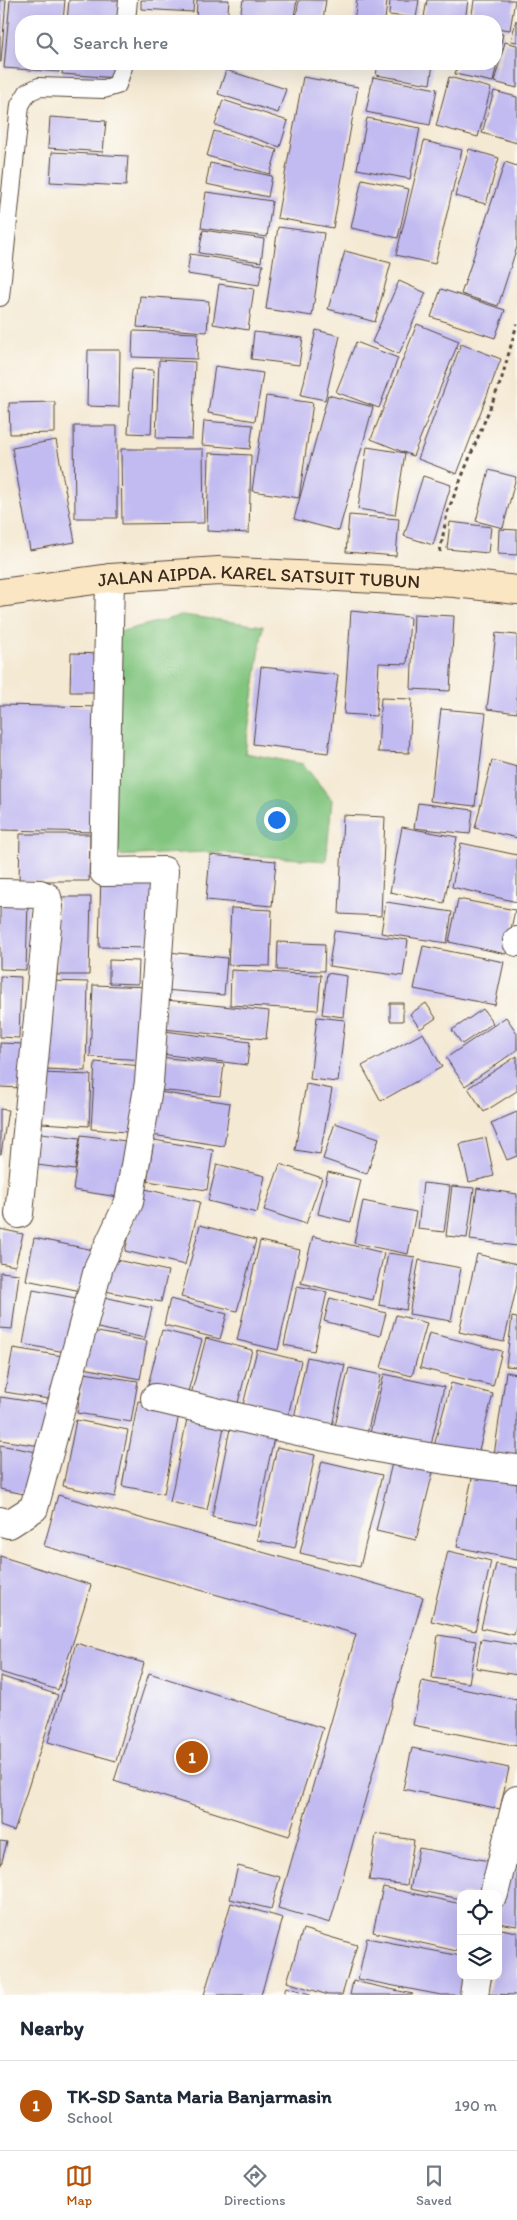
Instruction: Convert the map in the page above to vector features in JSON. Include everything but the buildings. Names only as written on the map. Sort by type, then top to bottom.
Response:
[{"type":"main road","name":"JALAN AIPDA. KAREL SATSUIT TUBUN","points":[[0,593],[110,578],[219,571],[434,582],[517,590]]},
{"type":"street","points":[[0,1521],[9,1524],[34,1508],[99,1266],[129,1202],[149,1082],[164,871],[104,872],[110,578]]},
{"type":"street","points":[[0,892],[40,894],[47,897],[49,906],[19,1214]]},
{"type":"street","points":[[155,1398],[332,1438],[462,1464],[517,1469]]},
{"type":"street","points":[[495,1890],[517,1800]]},
{"type":"street","points":[[474,1995],[476,1980]]},
{"type":"lane","points":[[127,15],[128,0]]},
{"type":"lane","points":[[0,297],[20,105],[28,92],[39,87],[104,89],[117,85],[122,70]]},
{"type":"path","points":[[434,582],[447,513],[501,381],[517,324]]},
{"type":"green space","points":[[183,615],[263,626],[245,753],[303,764],[332,800],[326,861],[206,852],[114,856],[111,634]]},
{"type":"place","name":"TK-SD Santa Maria Banjarmasin","points":[[192,1757]]}]
